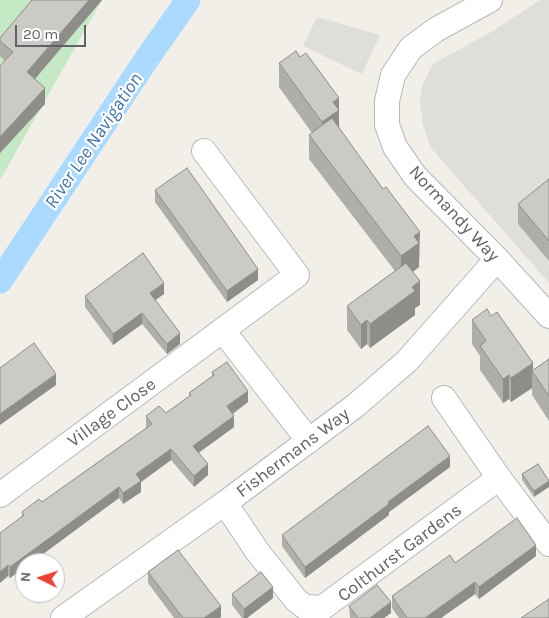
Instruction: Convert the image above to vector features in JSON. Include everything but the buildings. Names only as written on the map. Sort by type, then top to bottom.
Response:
[{"type":"street","name":"Normandy Way","points":[[490,0],[437,29],[411,48],[393,75],[387,101],[387,125],[395,146],[415,176],[497,259],[549,316]]},
{"type":"street","name":"Village Close","points":[[0,495],[224,331],[297,275],[204,151]]},
{"type":"street","name":"Fishermans Way","points":[[63,618],[225,504],[355,406],[407,361],[497,259]]},
{"type":"street","points":[[224,331],[308,441]]},
{"type":"street","points":[[444,398],[499,478],[549,544]]},
{"type":"street","name":"Colthurst Gardens","points":[[225,504],[257,551],[296,600],[305,606],[322,608],[499,478]]},
{"type":"shaded area","points":[[540,0],[549,0],[549,283],[431,148],[423,125],[420,102],[422,86],[433,64],[491,32]]},
{"type":"shaded area","points":[[317,17],[380,35],[362,74],[303,46]]},
{"type":"green space","points":[[0,0],[102,0],[0,180]]},
{"type":"waterway","name":"River Lee Navigation","points":[[0,281],[146,60],[188,0]]}]
